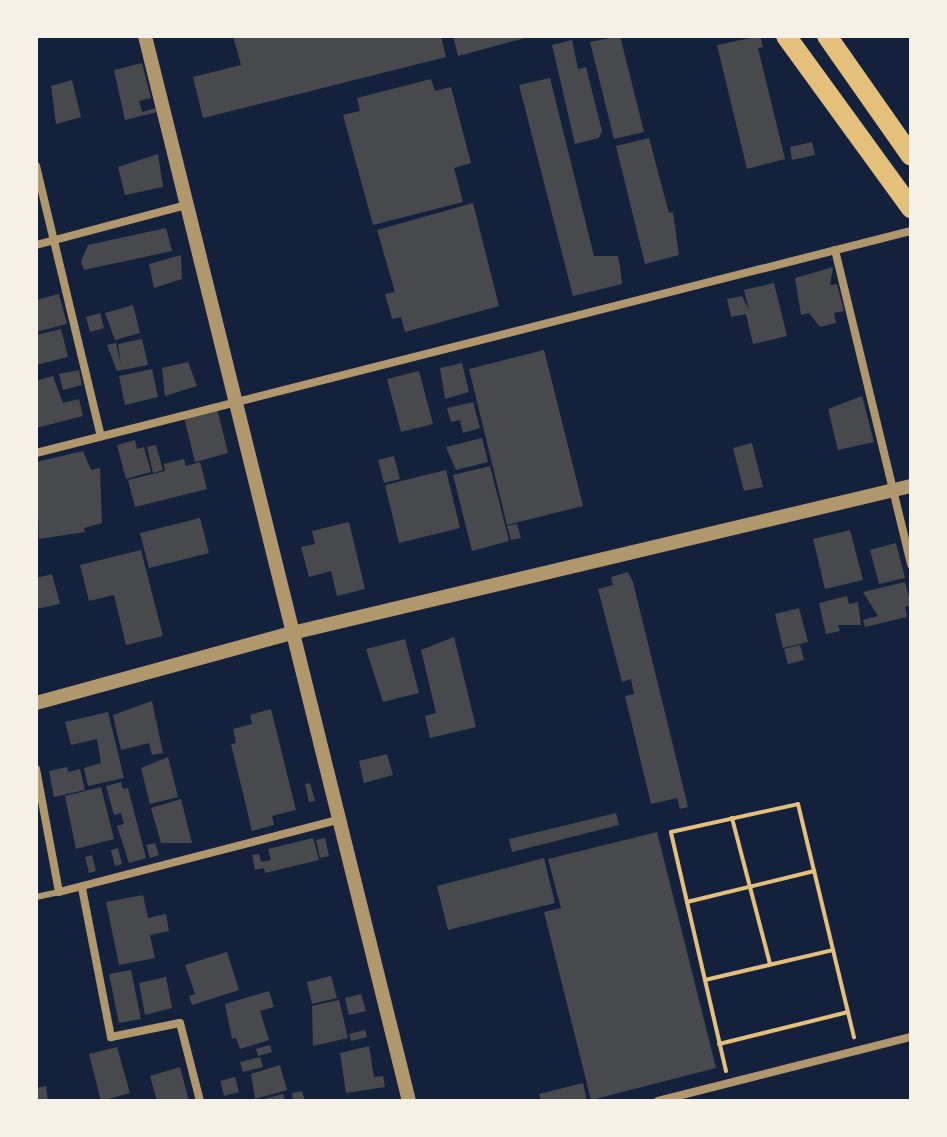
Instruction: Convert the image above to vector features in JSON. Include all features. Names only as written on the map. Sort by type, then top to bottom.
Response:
[{"type":"main road","points":[[786,36],[911,208]]},
{"type":"main road","points":[[827,36],[911,156]]},
{"type":"street","points":[[145,36],[233,402],[409,1101]]},
{"type":"street","points":[[36,166],[101,436]]},
{"type":"street","points":[[36,245],[186,205]]},
{"type":"street","points":[[36,453],[911,231]]},
{"type":"street","points":[[835,250],[911,565]]},
{"type":"street","points":[[36,703],[292,633],[911,486]]},
{"type":"street","points":[[36,769],[59,892],[338,820]]},
{"type":"street","points":[[82,888],[111,1037],[180,1023],[200,1101]]},
{"type":"street","points":[[662,1101],[911,1037]]},
{"type":"lane","points":[[36,897],[59,892]]},
{"type":"path","points":[[728,1083],[671,832],[798,804],[858,1051]]},
{"type":"path","points":[[732,818],[770,964]]},
{"type":"path","points":[[687,902],[814,871]]},
{"type":"path","points":[[705,980],[833,950]]},
{"type":"path","points":[[719,1044],[848,1012]]},
{"type":"building","points":[[233,36],[441,36],[446,57],[203,118],[193,77],[241,65]]},
{"type":"building","points":[[453,36],[529,36],[529,37],[458,56]]},
{"type":"building","points":[[620,36],[644,132],[614,139],[590,42]]},
{"type":"building","points":[[760,36],[763,47],[758,48],[785,159],[747,169],[717,45]]},
{"type":"building","points":[[572,40],[578,69],[586,67],[602,131],[599,138],[575,144],[552,45]]},
{"type":"building","points":[[142,63],[151,98],[139,101],[142,112],[156,108],[157,112],[125,120],[114,70]]},
{"type":"building","points":[[550,78],[594,256],[618,256],[622,284],[573,296],[519,85]]},
{"type":"building","points":[[431,79],[435,91],[451,87],[471,163],[454,168],[463,202],[373,225],[343,115],[360,111],[357,98]]},
{"type":"building","points":[[72,80],[81,117],[56,124],[51,86]]},
{"type":"building","points":[[649,138],[669,213],[673,212],[679,255],[645,264],[616,146]]},
{"type":"building","points":[[812,142],[815,155],[792,160],[790,147]]},
{"type":"building","points":[[158,154],[163,187],[125,195],[118,167]]},
{"type":"building","points":[[473,203],[499,306],[405,332],[401,317],[392,319],[385,294],[395,292],[377,230]]},
{"type":"building","points":[[166,228],[172,251],[84,270],[81,261],[88,245]]},
{"type":"building","points":[[181,255],[182,279],[154,288],[149,264]]},
{"type":"building","points":[[833,267],[830,285],[837,284],[844,311],[834,313],[836,323],[820,327],[809,313],[801,315],[795,278]]},
{"type":"building","points":[[774,283],[787,336],[753,344],[746,314],[731,317],[727,299],[742,296],[749,310],[744,290]]},
{"type":"building","points":[[59,294],[67,324],[36,332],[36,300]]},
{"type":"building","points":[[133,305],[140,333],[115,340],[105,313]]},
{"type":"building","points":[[100,313],[104,328],[90,332],[86,317]]},
{"type":"building","points":[[61,329],[68,357],[36,365],[36,335]]},
{"type":"building","points":[[142,339],[148,365],[117,371],[107,345],[116,343],[121,364],[118,344]]},
{"type":"building","points":[[544,350],[583,506],[507,525],[469,369]]},
{"type":"building","points":[[188,362],[197,386],[165,396],[162,368]]},
{"type":"building","points":[[462,363],[469,392],[445,399],[440,368]]},
{"type":"building","points":[[152,369],[158,397],[125,405],[119,376]]},
{"type":"building","points":[[79,370],[82,385],[63,390],[59,374]]},
{"type":"building","points":[[419,371],[433,424],[401,432],[387,379]]},
{"type":"building","points":[[53,376],[63,403],[79,399],[83,416],[36,428],[36,381]]},
{"type":"building","points":[[862,396],[874,442],[838,450],[828,409]]},
{"type":"building","points":[[473,402],[480,428],[463,433],[460,420],[451,422],[447,408]]},
{"type":"building","points":[[217,409],[228,453],[195,462],[184,417]]},
{"type":"building","points":[[482,438],[488,462],[456,470],[446,447]]},
{"type":"building","points":[[135,440],[137,449],[144,447],[151,472],[126,479],[117,445]]},
{"type":"building","points":[[752,443],[763,487],[744,491],[733,448]]},
{"type":"building","points":[[156,445],[163,470],[153,473],[147,447]]},
{"type":"building","points":[[83,451],[91,470],[100,468],[102,523],[84,528],[85,532],[39,539],[36,462]]},
{"type":"building","points":[[394,456],[400,479],[384,483],[378,460]]},
{"type":"building","points":[[184,459],[186,466],[200,462],[207,489],[135,507],[128,480],[165,471],[164,464]]},
{"type":"building","points":[[490,466],[509,541],[472,551],[453,475]]},
{"type":"building","points":[[446,470],[460,528],[399,543],[385,485]]},
{"type":"building","points":[[200,518],[209,553],[149,568],[140,533]]},
{"type":"building","points":[[349,522],[365,589],[337,596],[331,571],[309,577],[301,547],[315,544],[312,531]]},
{"type":"building","points":[[517,524],[521,538],[511,540],[507,526]]},
{"type":"building","points":[[850,530],[863,580],[825,589],[813,539]]},
{"type":"building","points":[[896,543],[905,578],[879,584],[870,550]]},
{"type":"building","points":[[141,550],[163,636],[126,645],[114,595],[89,601],[80,565]]},
{"type":"building","points":[[628,572],[688,807],[680,809],[677,798],[651,804],[625,696],[634,694],[631,679],[622,682],[598,589],[613,585],[611,577]]},
{"type":"building","points":[[52,574],[60,604],[36,609],[36,578]]},
{"type":"building","points":[[905,582],[911,605],[905,607],[907,617],[865,627],[863,620],[878,616],[863,592]]},
{"type":"building","points":[[847,596],[849,604],[858,602],[861,625],[838,625],[840,631],[826,634],[819,603]]},
{"type":"building","points":[[799,608],[808,642],[783,648],[775,614]]},
{"type":"building","points":[[454,637],[476,727],[430,738],[425,716],[436,713],[421,650]]},
{"type":"building","points":[[405,639],[419,693],[383,702],[366,649]]},
{"type":"building","points":[[800,645],[804,660],[788,664],[784,649]]},
{"type":"building","points":[[152,701],[163,753],[152,755],[149,743],[121,750],[113,715]]},
{"type":"building","points":[[271,709],[296,810],[272,816],[274,825],[252,831],[231,744],[236,743],[233,729],[252,724],[250,715]]},
{"type":"building","points":[[108,712],[124,778],[88,786],[84,768],[101,763],[97,739],[71,745],[65,722]]},
{"type":"building","points":[[387,754],[393,775],[364,783],[359,761]]},
{"type":"building","points":[[168,757],[178,797],[150,804],[141,768]]},
{"type":"building","points":[[67,767],[68,772],[80,769],[85,790],[54,797],[49,771]]},
{"type":"building","points":[[121,782],[123,789],[128,788],[146,858],[129,863],[117,826],[124,824],[121,813],[114,815],[106,786]]},
{"type":"building","points":[[310,783],[315,801],[309,802],[305,784]]},
{"type":"building","points":[[101,787],[114,839],[76,849],[65,796]]},
{"type":"building","points":[[181,799],[192,843],[161,843],[151,808]]},
{"type":"building","points":[[616,813],[619,825],[512,852],[509,839]]},
{"type":"building","points":[[657,832],[716,1068],[591,1100],[544,912],[561,908],[548,859]]},
{"type":"building","points":[[313,838],[319,860],[265,873],[264,868],[255,870],[252,855],[259,854],[261,862],[271,860],[268,849]]},
{"type":"building","points":[[325,838],[329,856],[320,858],[316,840]]},
{"type":"building","points":[[155,843],[159,855],[150,858],[146,845]]},
{"type":"building","points":[[118,848],[122,864],[115,866],[111,850]]},
{"type":"building","points":[[92,855],[96,871],[89,873],[85,857]]},
{"type":"building","points":[[544,858],[555,903],[448,930],[437,886]]},
{"type":"building","points":[[143,895],[148,918],[166,914],[169,931],[150,935],[155,958],[119,965],[106,902]]},
{"type":"building","points":[[227,952],[239,990],[192,1005],[189,996],[195,994],[185,965]]},
{"type":"building","points":[[131,970],[141,1019],[119,1023],[109,974]]},
{"type":"building","points":[[331,976],[337,998],[312,1004],[307,982]]},
{"type":"building","points":[[166,977],[172,1008],[145,1015],[139,983]]},
{"type":"building","points":[[269,991],[274,1007],[260,1011],[269,1040],[240,1049],[236,1038],[232,1039],[225,1004]]},
{"type":"building","points":[[361,994],[366,1011],[349,1015],[345,998]]},
{"type":"building","points":[[339,1000],[348,1038],[313,1046],[312,1006]]},
{"type":"building","points":[[365,1030],[367,1037],[351,1041],[349,1034]]},
{"type":"building","points":[[270,1045],[272,1052],[258,1056],[256,1049]]},
{"type":"building","points":[[369,1046],[374,1077],[383,1076],[385,1087],[346,1093],[340,1053]]},
{"type":"building","points":[[117,1047],[130,1093],[101,1101],[89,1054]]},
{"type":"building","points":[[260,1057],[263,1067],[243,1072],[240,1062]]},
{"type":"building","points":[[280,1065],[287,1090],[255,1099],[251,1074]]},
{"type":"building","points":[[180,1067],[189,1101],[157,1101],[150,1076]]},
{"type":"building","points":[[235,1077],[239,1092],[224,1096],[220,1081]]},
{"type":"building","points":[[583,1083],[587,1101],[541,1101],[539,1094]]},
{"type":"building","points":[[46,1086],[48,1101],[36,1101],[36,1088]]},
{"type":"building","points":[[302,1091],[305,1101],[293,1101],[292,1093]]},
{"type":"building","points":[[283,1094],[285,1101],[261,1101],[261,1100]]}]
